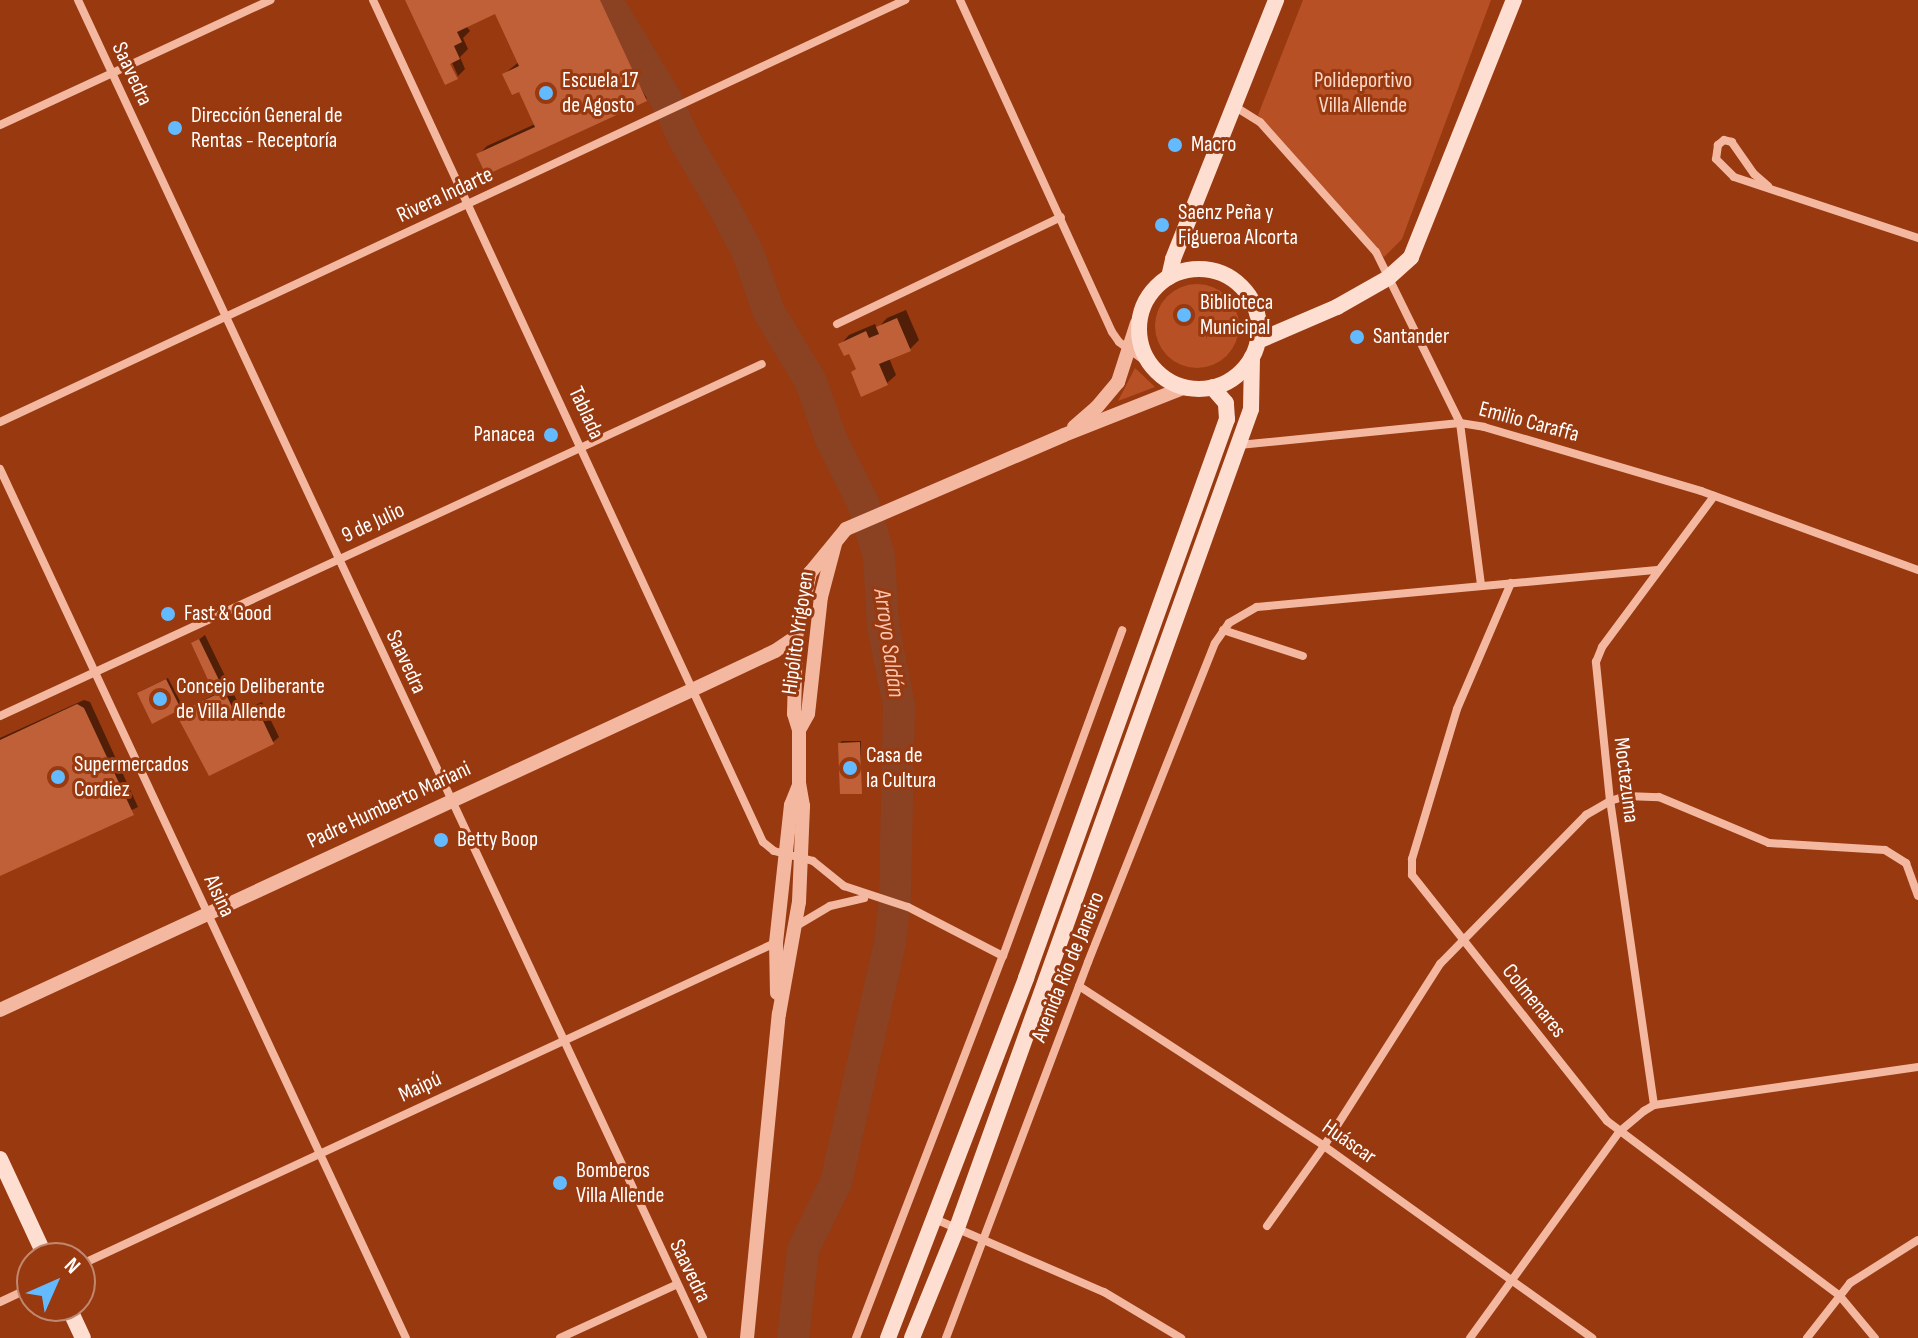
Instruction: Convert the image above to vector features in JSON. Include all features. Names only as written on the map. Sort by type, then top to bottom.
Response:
[{"type":"main road","points":[[1169,277],[1173,259],[1276,0]]},
{"type":"main road","points":[[912,1338],[957,1228],[1235,446],[1251,409],[1255,349],[1259,327],[1251,299],[1226,276],[1198,270],[1169,277],[1155,288],[1137,323],[1140,346],[1153,367],[1167,380],[1185,387],[1212,387],[1242,371],[1255,349],[1337,307],[1403,266],[1418,243],[1514,0]]},
{"type":"main road","points":[[888,1338],[1032,963],[1227,419],[1226,403],[1212,387]]},
{"type":"main road","points":[[0,1159],[39,1242]]},
{"type":"street","name":"Saavedra","points":[[78,0],[703,1338]]},
{"type":"street","points":[[0,125],[271,0]]},
{"type":"street","name":"Tablada","points":[[373,0],[763,842],[774,851],[794,854]]},
{"type":"street","name":"Rivera Indarte","points":[[0,422],[905,0]]},
{"type":"street","points":[[960,0],[1112,332],[1129,351],[1153,367]]},
{"type":"street","name":"Emilio Caraffa","points":[[1234,106],[1260,122],[1376,252],[1460,423],[1502,431],[1714,496],[1918,570]]},
{"type":"street","points":[[1768,186],[1754,174],[1732,142],[1724,140],[1718,145],[1716,159],[1734,177],[1918,238]]},
{"type":"street","points":[[837,324],[1061,217]]},
{"type":"street","points":[[1064,435],[1106,397],[1125,367],[1137,323]]},
{"type":"street","name":"9 de Julio","points":[[0,716],[762,364]]},
{"type":"street","points":[[841,534],[889,510],[1064,435],[1185,387]]},
{"type":"street","points":[[1235,446],[1460,423],[1481,585],[1657,570]]},
{"type":"street","name":"Alsina","points":[[0,469],[406,1338]]},
{"type":"street","name":"Moctezuma","points":[[1654,1105],[1610,801],[1596,662],[1602,647],[1714,496]]},
{"type":"street","name":"Hipólito Yrigoyen","points":[[794,854],[791,805],[799,784],[799,730],[794,714],[796,637],[810,573],[841,534]]},
{"type":"street","name":"Hipólito Yrigoyen","points":[[799,730],[808,714],[821,597],[841,534]]},
{"type":"street","name":"Colmenares","points":[[1511,583],[1457,709],[1411,865],[1417,885],[1619,1132],[1839,1295],[1875,1338]]},
{"type":"street","name":"Avenida Río de Janeiro","points":[[946,1338],[1079,986],[1223,630],[1236,616],[1257,607],[1481,585]]},
{"type":"street","points":[[856,1338],[1003,956],[1122,630]]},
{"type":"street","points":[[1223,630],[1303,656]]},
{"type":"street","name":"Padre Humberto Mariani","points":[[0,1010],[692,690],[775,651],[796,637]]},
{"type":"street","points":[[1267,1226],[1324,1146],[1440,964],[1586,815],[1610,801],[1626,796],[1659,797],[1769,843],[1885,850],[1906,863],[1918,896]]},
{"type":"street","points":[[794,854],[844,886],[869,897],[908,907],[1003,956]]},
{"type":"street","points":[[779,1014],[776,943],[794,854]]},
{"type":"street","points":[[747,1338],[779,1014],[796,926],[794,854]]},
{"type":"street","name":"Maipú","points":[[96,1258],[776,943],[796,926],[830,906],[869,897]]},
{"type":"street","points":[[782,902],[796,926]]},
{"type":"street","name":"Huáscar","points":[[1079,986],[1324,1146],[1592,1338]]},
{"type":"street","points":[[1470,1338],[1619,1132],[1654,1105],[1918,1067]]},
{"type":"street","points":[[935,1219],[1104,1292],[1181,1338]]},
{"type":"street","points":[[1807,1338],[1850,1283],[1918,1240]]},
{"type":"street","points":[[560,1338],[676,1285]]},
{"type":"green space","name":"Polideportivo Villa Allende","points":[[1303,0],[1491,0],[1402,239],[1384,257],[1258,115]]},
{"type":"green space","points":[[1197,284],[1213,287],[1227,296],[1236,310],[1239,326],[1236,342],[1227,356],[1213,365],[1197,368],[1181,365],[1167,356],[1158,342],[1155,326],[1158,310],[1167,296],[1181,287]]},
{"type":"green space","points":[[1135,368],[1155,387],[1118,401]]},
{"type":"building","name":"Escuela 17 de Agosto","points":[[405,0],[600,0],[647,101],[486,175],[476,154],[535,127],[519,92],[512,95],[502,74],[519,66],[495,14],[457,32],[462,42],[454,46],[460,59],[450,64],[458,79],[445,85]]},
{"type":"building","points":[[897,318],[911,351],[879,364],[888,385],[861,397],[851,372],[856,369],[849,354],[844,356],[838,344],[866,331],[869,338],[879,334],[876,327]]},
{"type":"building","points":[[199,639],[236,715],[256,706],[274,744],[209,776],[176,714],[215,695],[191,643]]},
{"type":"building","points":[[166,679],[181,709],[152,724],[137,693]]},
{"type":"building","name":"Supermercados Cordiez","points":[[77,704],[84,708],[134,815],[0,876],[0,740]]},
{"type":"building","name":"Casa de la Cultura","points":[[860,742],[862,794],[840,794],[838,743]]},
{"type":"waterway","name":"Arroyo Saldán","points":[[606,0],[666,99],[684,139],[748,253],[769,312],[811,382],[831,439],[863,503],[879,556],[883,626],[899,705],[895,899],[890,943],[836,1182],[803,1250],[793,1338]]},
{"type":"place","name":"Escuela 17 de Agosto","points":[[546,93]]},
{"type":"place","name":"Dirección General de Rentas - Receptoría","points":[[175,128]]},
{"type":"place","name":"Macro","points":[[1175,145]]},
{"type":"place","name":"Saenz Peña y Figueroa Alcorta","points":[[1162,225]]},
{"type":"place","name":"Biblioteca Municipal","points":[[1184,315]]},
{"type":"place","name":"Santander","points":[[1357,337]]},
{"type":"place","name":"Panacea","points":[[551,435]]},
{"type":"place","name":"Fast & Good","points":[[168,614]]},
{"type":"place","name":"Concejo Deliberante de Villa Allende","points":[[160,699]]},
{"type":"place","name":"Casa de la Cultura","points":[[850,768]]},
{"type":"place","name":"Supermercados Cordiez","points":[[58,777]]},
{"type":"place","name":"Betty Boop","points":[[441,840]]},
{"type":"place","name":"Bomberos Villa Allende","points":[[560,1183]]}]
